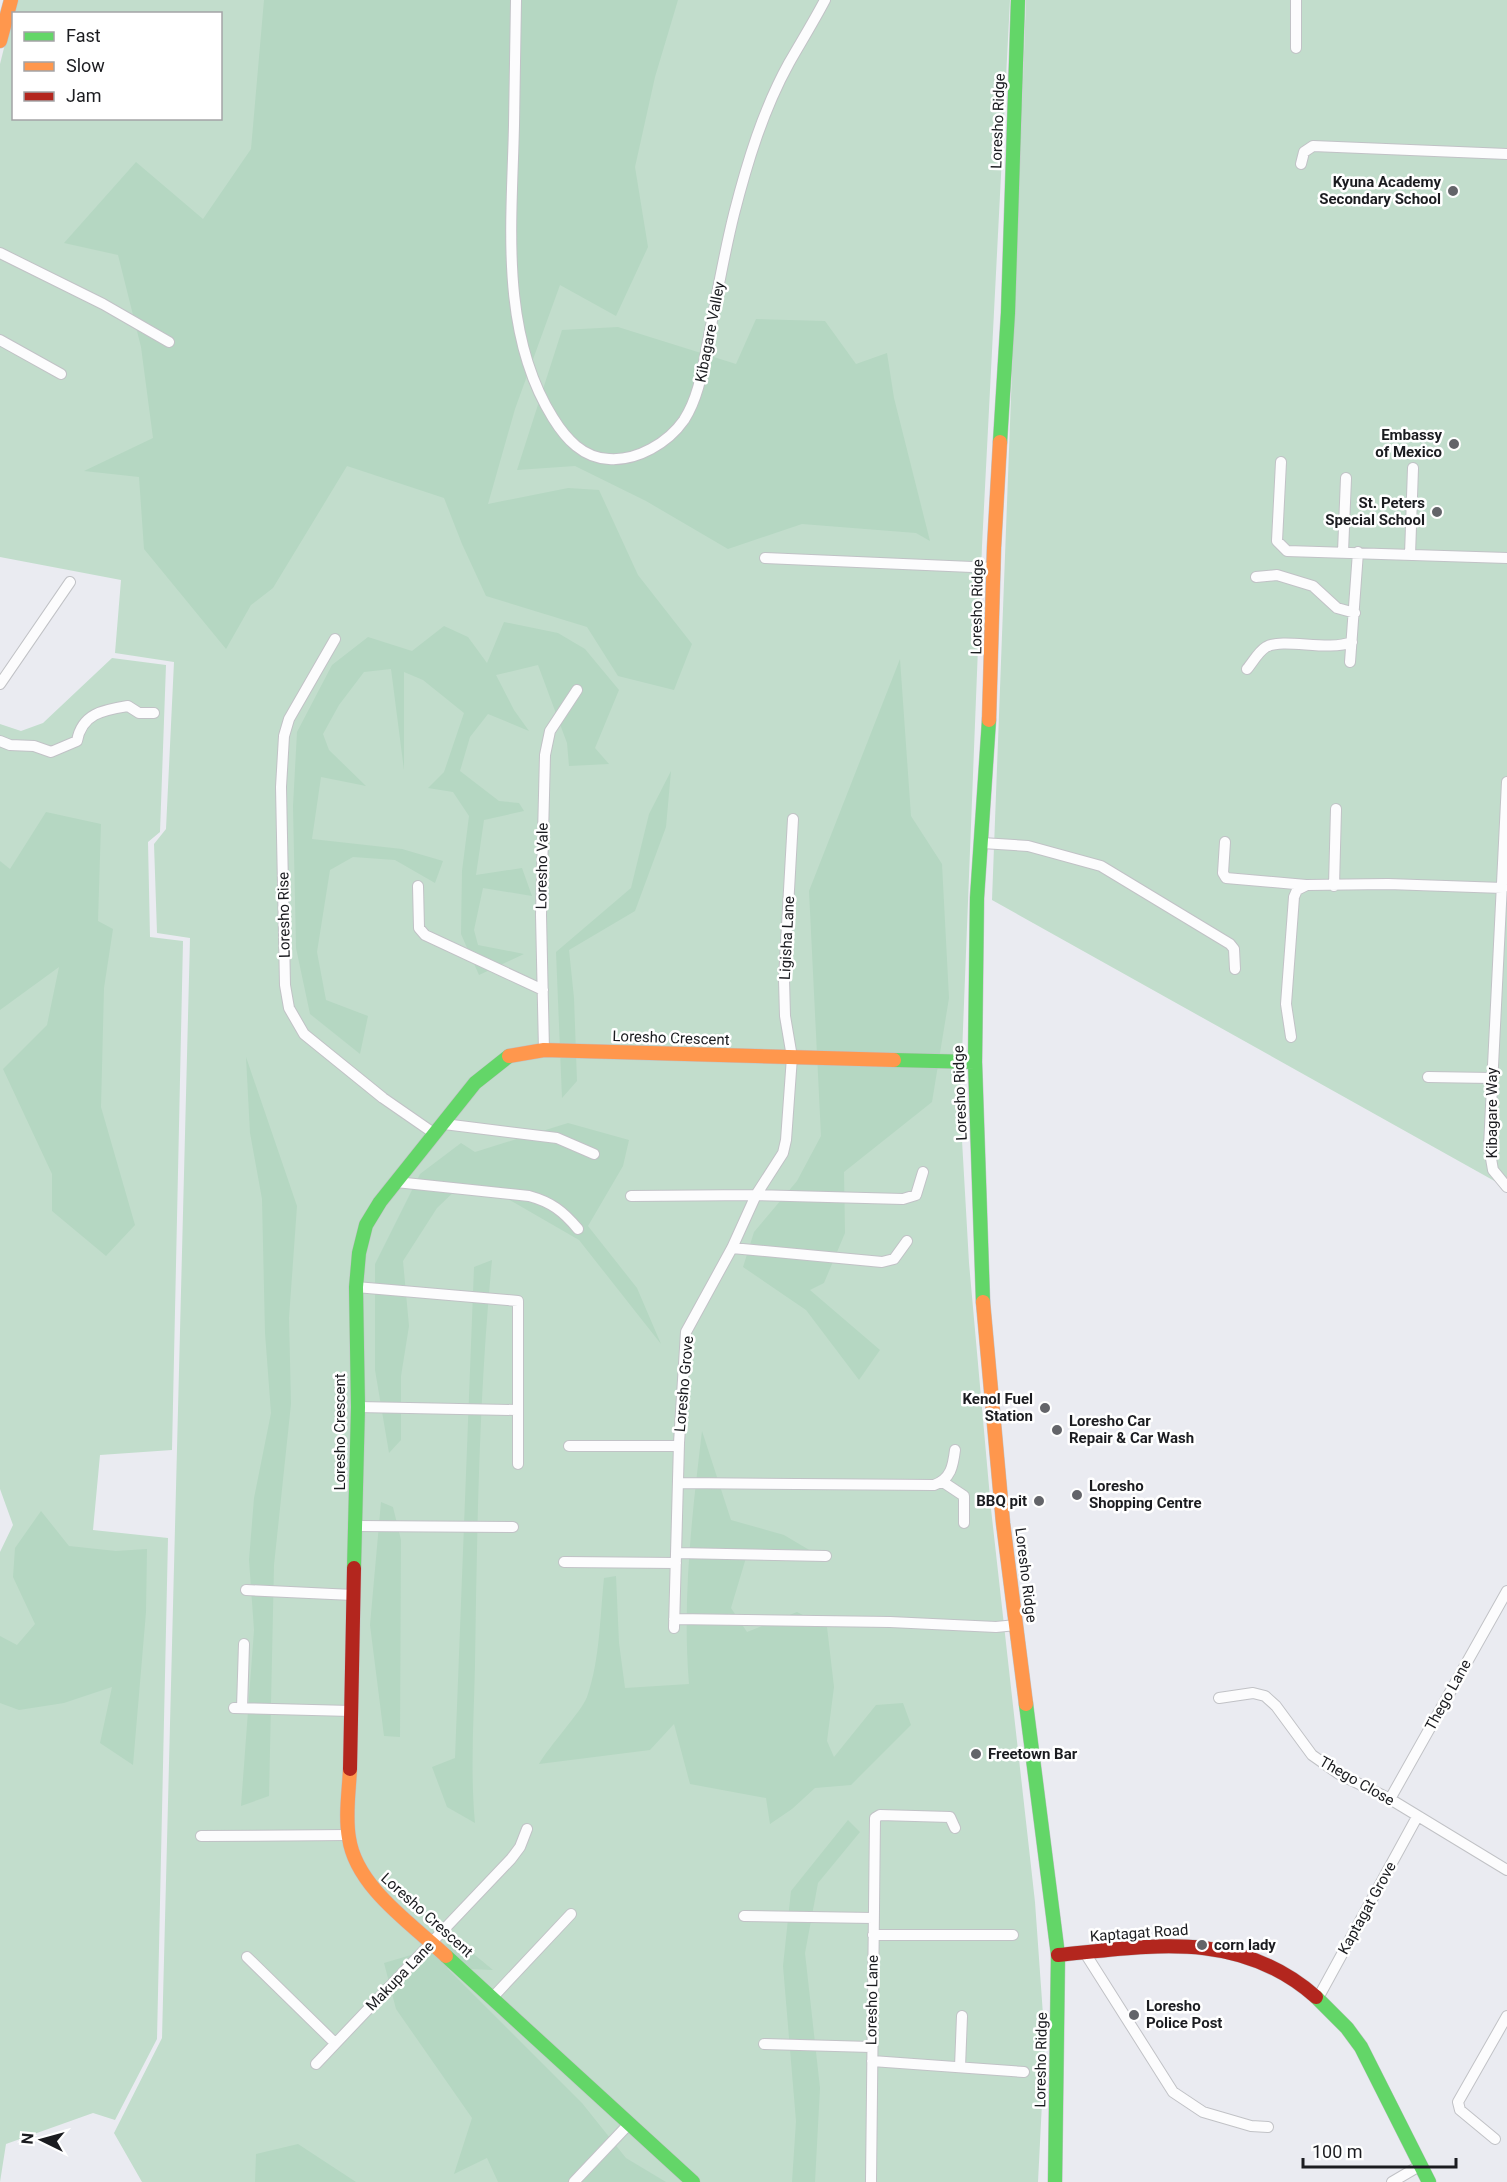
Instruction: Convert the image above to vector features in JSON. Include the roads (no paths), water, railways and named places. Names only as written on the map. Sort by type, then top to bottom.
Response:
[{"type":"main road","points":[[0,41],[11,0]]},
{"type":"main road","name":"Loresho Ridge","points":[[1018,0],[1008,313],[995,568],[992,681],[982,843],[976,898],[975,1062],[984,1336],[1016,1625],[1058,1955],[1055,2182]]},
{"type":"main road","name":"Loresho Crescent","points":[[693,2182],[674,2168],[655,2146],[628,2125],[493,1997],[363,1879],[351,1854],[348,1835],[358,1407],[356,1287],[359,1253],[366,1225],[380,1202],[475,1083],[510,1054],[544,1050],[975,1062]]},
{"type":"main road","name":"Kaptagat Road","points":[[1058,1955],[1179,1945],[1228,1951],[1258,1961],[1318,1998],[1344,2024],[1361,2047],[1429,2182]]},
{"type":"street","name":"Kibagare Valley","points":[[516,0],[512,223],[515,300],[522,346],[535,386],[566,438],[580,450],[592,455],[605,459],[622,460],[637,456],[673,434],[697,395],[734,215],[751,153],[788,65],[825,0]]},
{"type":"street","points":[[1296,0],[1296,48]]},
{"type":"street","points":[[1301,164],[1304,152],[1313,146],[1507,154]]},
{"type":"street","points":[[0,253],[103,304],[170,342]]},
{"type":"street","points":[[0,340],[61,374]]},
{"type":"street","points":[[1281,462],[1277,534],[1280,546],[1287,551],[1507,558]]},
{"type":"street","points":[[1410,555],[1413,468]]},
{"type":"street","points":[[1343,552],[1346,478]]},
{"type":"street","points":[[1350,662],[1359,552]]},
{"type":"street","points":[[765,558],[995,568]]},
{"type":"street","points":[[1256,577],[1277,575],[1313,586],[1337,608],[1355,613]]},
{"type":"street","points":[[0,684],[70,582]]},
{"type":"street","name":"Loresho Rise","points":[[335,639],[289,719],[284,736],[281,787],[285,985],[289,1008],[304,1035],[383,1098],[439,1129]]},
{"type":"street","points":[[1247,669],[1259,654],[1271,645],[1339,647],[1352,642]]},
{"type":"street","name":"Loresho Vale","points":[[544,1050],[541,915],[547,740],[577,690]]},
{"type":"street","points":[[0,741],[10,745],[28,744],[51,752],[77,741],[79,730],[91,715],[128,706],[139,713],[154,713]]},
{"type":"street","name":"Kibagare Way","points":[[1507,782],[1491,1078],[1490,1158],[1493,1170],[1507,1187]]},
{"type":"street","points":[[1334,886],[1336,809]]},
{"type":"street","name":"Ligisha Lane","points":[[792,1057],[785,1016],[784,979],[793,819]]},
{"type":"street","points":[[1224,842],[1222,873],[1226,878],[1306,885],[1388,884],[1503,888]]},
{"type":"street","points":[[982,843],[1028,846],[1101,866],[1230,944],[1234,949],[1235,969]]},
{"type":"street","points":[[1291,1037],[1286,1004],[1294,897],[1297,890],[1306,885]]},
{"type":"street","points":[[418,886],[419,928],[425,935],[543,990]]},
{"type":"street","name":"Loresho Grove","points":[[792,1057],[783,1153],[756,1196],[732,1248],[686,1332],[679,1446],[674,1623],[890,1622],[996,1627],[1016,1625]]},
{"type":"street","points":[[1428,1077],[1491,1078]]},
{"type":"street","points":[[439,1129],[557,1138],[594,1154]]},
{"type":"street","points":[[631,1196],[903,1199],[916,1195],[923,1172]]},
{"type":"street","points":[[396,1182],[529,1196],[548,1201],[563,1212],[578,1229]]},
{"type":"street","points":[[732,1248],[882,1262],[894,1259],[907,1241]]},
{"type":"street","points":[[356,1287],[518,1302],[516,1410],[518,1464]]},
{"type":"street","points":[[358,1407],[516,1410]]},
{"type":"street","points":[[569,1446],[679,1446]]},
{"type":"street","points":[[679,1483],[934,1485],[943,1482],[952,1471],[955,1450]]},
{"type":"street","points":[[943,1482],[964,1496],[964,1523]]},
{"type":"street","points":[[356,1526],[513,1527]]},
{"type":"street","points":[[564,1562],[826,1556]]},
{"type":"street","points":[[246,1590],[353,1595]]},
{"type":"street","name":"Thego Lane","points":[[1390,1799],[1507,1591]]},
{"type":"street","points":[[244,1644],[238,1708],[351,1711]]},
{"type":"street","name":"Thego Close","points":[[1219,1698],[1253,1693],[1265,1696],[1276,1706],[1312,1755],[1339,1774],[1390,1799],[1507,1870]]},
{"type":"street","name":"Loresho Lane","points":[[871,2182],[875,1818],[880,1815],[950,1817],[955,1828]]},
{"type":"street","name":"Kaptagat Grove","points":[[1318,1998],[1417,1817]]},
{"type":"street","name":"Makupa Lane","points":[[316,2064],[511,1859],[520,1847],[527,1829]]},
{"type":"street","points":[[201,1836],[348,1835]]},
{"type":"street","points":[[493,1997],[572,1914]]},
{"type":"street","points":[[744,1916],[873,1918]]},
{"type":"street","points":[[873,1935],[1013,1935]]},
{"type":"street","points":[[1084,1953],[1173,2092],[1203,2112],[1251,2126],[1268,2127]]},
{"type":"street","points":[[248,1957],[336,2043]]},
{"type":"street","points":[[960,2067],[962,2016]]},
{"type":"street","points":[[1495,2139],[1460,2110],[1458,2102],[1507,2016]]},
{"type":"street","points":[[764,2044],[871,2047]]},
{"type":"street","points":[[872,2061],[1024,2072]]},
{"type":"street","points":[[574,2182],[628,2125]]},
{"type":"street","points":[[1392,2182],[1421,2165]]},
{"type":"place","name":"Kyuna Academy Secondary School","points":[[1453,191]]},
{"type":"place","name":"Embassy of Mexico","points":[[1454,444]]},
{"type":"place","name":"St. Peters Special School","points":[[1437,512]]},
{"type":"place","name":"Kenol Fuel Station","points":[[1045,1408]]},
{"type":"place","name":"Loresho Car Repair & Car Wash","points":[[1057,1430]]},
{"type":"place","name":"Loresho Shopping Centre","points":[[1077,1495]]},
{"type":"place","name":"BBQ pit","points":[[1039,1501]]},
{"type":"place","name":"Freetown Bar","points":[[976,1754]]},
{"type":"place","name":"corn lady","points":[[1202,1945]]},
{"type":"place","name":"Loresho Police Post","points":[[1134,2015]]}]
